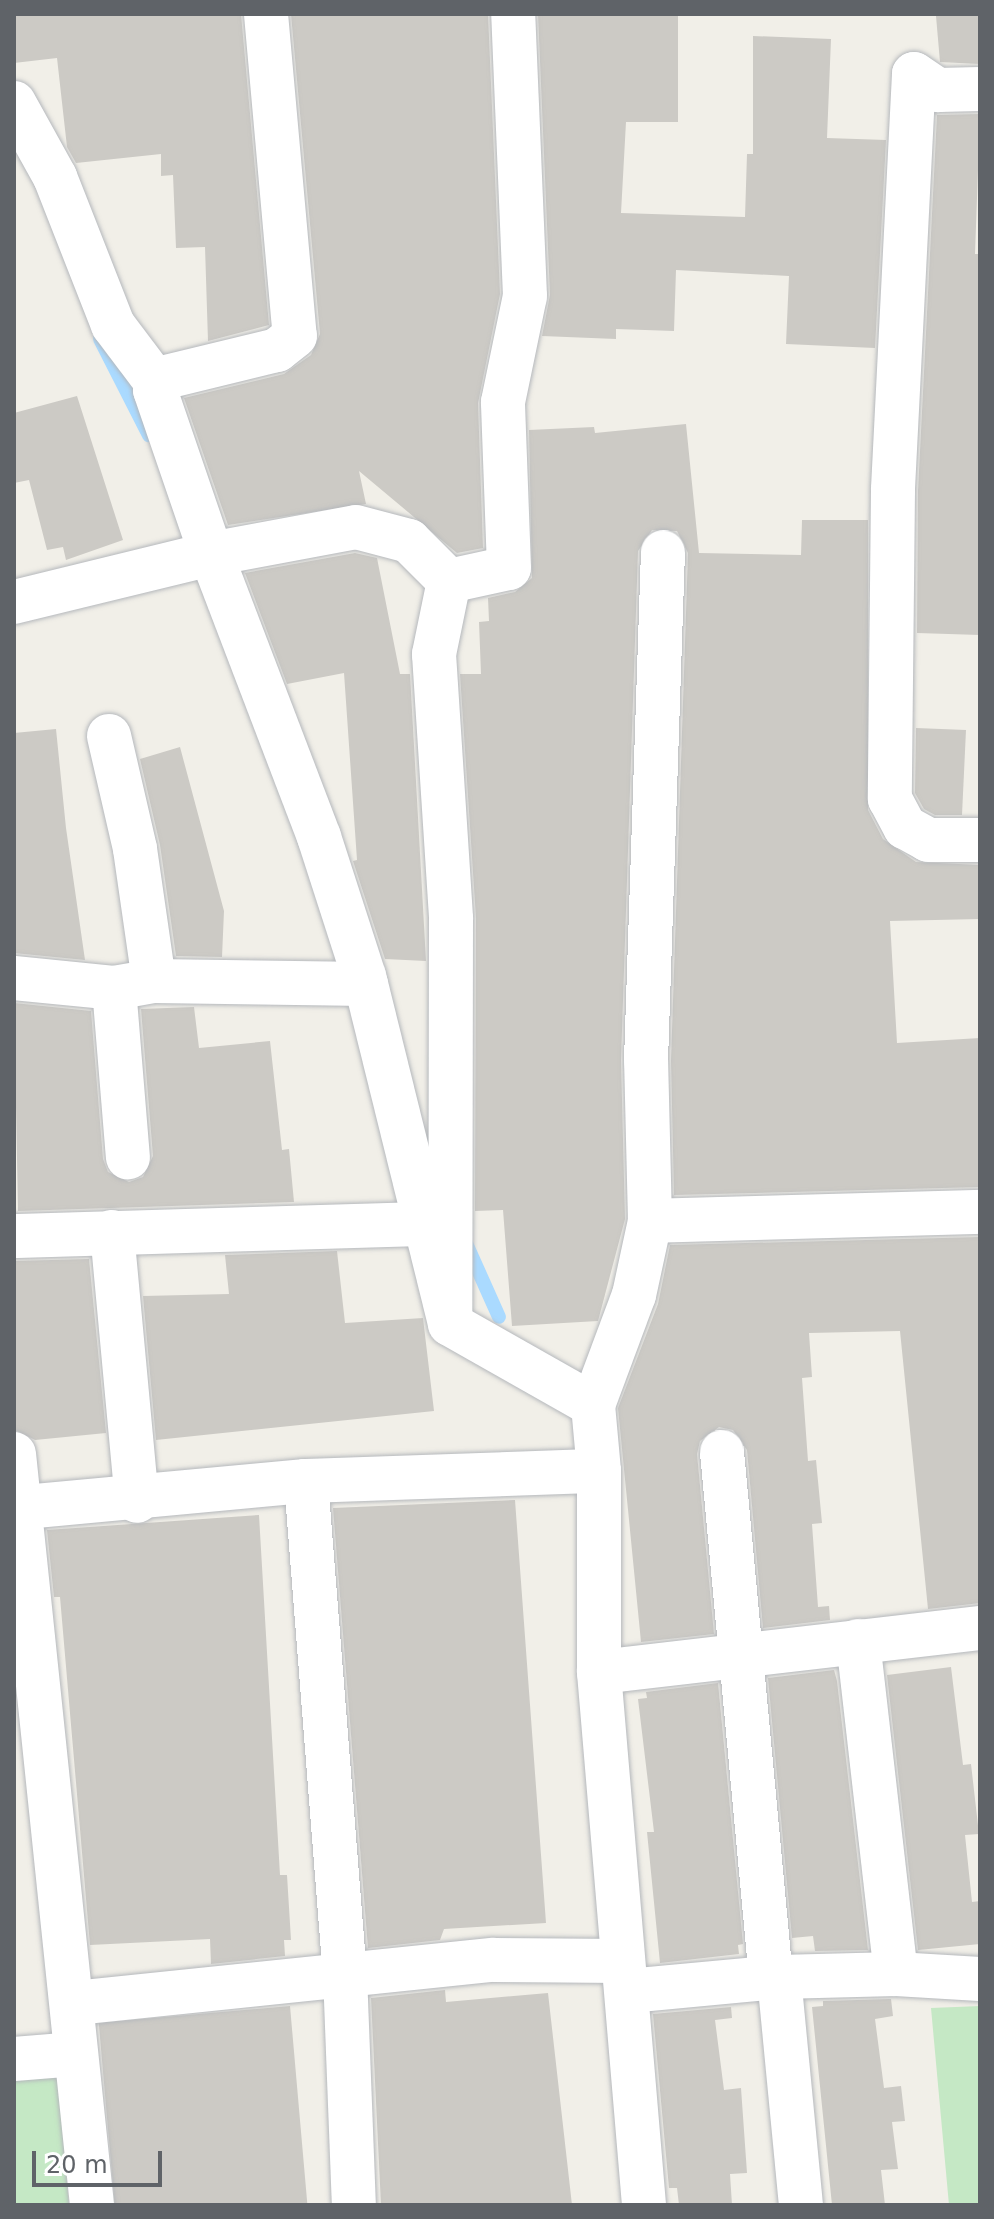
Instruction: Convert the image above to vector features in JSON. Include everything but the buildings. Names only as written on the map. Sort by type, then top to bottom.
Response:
[{"type":"street","points":[[156,382],[277,350],[295,336],[266,14]]},
{"type":"street","points":[[449,581],[509,568],[503,402],[525,296],[513,14]]},
{"type":"street","points":[[980,89],[938,90],[914,74],[893,490],[890,799],[905,827],[928,840],[980,840]]},
{"type":"street","points":[[14,103],[55,177],[113,325],[156,382],[211,554],[319,837],[366,984],[450,1324],[593,1405]]},
{"type":"street","points":[[14,602],[211,554],[356,527],[409,541],[449,581]]},
{"type":"street","points":[[644,2205],[599,1672],[599,1471],[593,1405],[634,1295],[650,1221],[646,1061],[663,552]]},
{"type":"street","points":[[449,581],[434,654],[451,919],[450,1324]]},
{"type":"street","points":[[109,736],[135,849],[128,1157]]},
{"type":"street","points":[[14,978],[134,984],[366,984]]},
{"type":"street","points":[[650,1221],[980,1212]]},
{"type":"street","points":[[14,1236],[408,1224]]},
{"type":"street","points":[[112,1232],[137,1501]]},
{"type":"street","points":[[722,1452],[801,2205]]},
{"type":"street","points":[[14,1454],[75,2003],[76,2054],[92,2205]]},
{"type":"street","points":[[19,1508],[137,1501],[306,1481],[599,1471]]},
{"type":"street","points":[[306,1481],[345,1974],[354,2205]]},
{"type":"street","points":[[599,1672],[980,1628]]},
{"type":"street","points":[[858,1641],[896,1974]]},
{"type":"street","points":[[75,2003],[494,1960],[625,1976],[775,1978],[896,1974],[980,1979]]},
{"type":"street","points":[[14,2059],[76,2054]]},
{"type":"green space","points":[[980,2006],[980,2205],[949,2205],[931,2008]]},
{"type":"green space","points":[[57,2064],[69,2205],[14,2205],[14,2069]]},
{"type":"waterway","points":[[100,339],[149,435]]},
{"type":"waterway","points":[[465,1241],[499,1317]]}]
